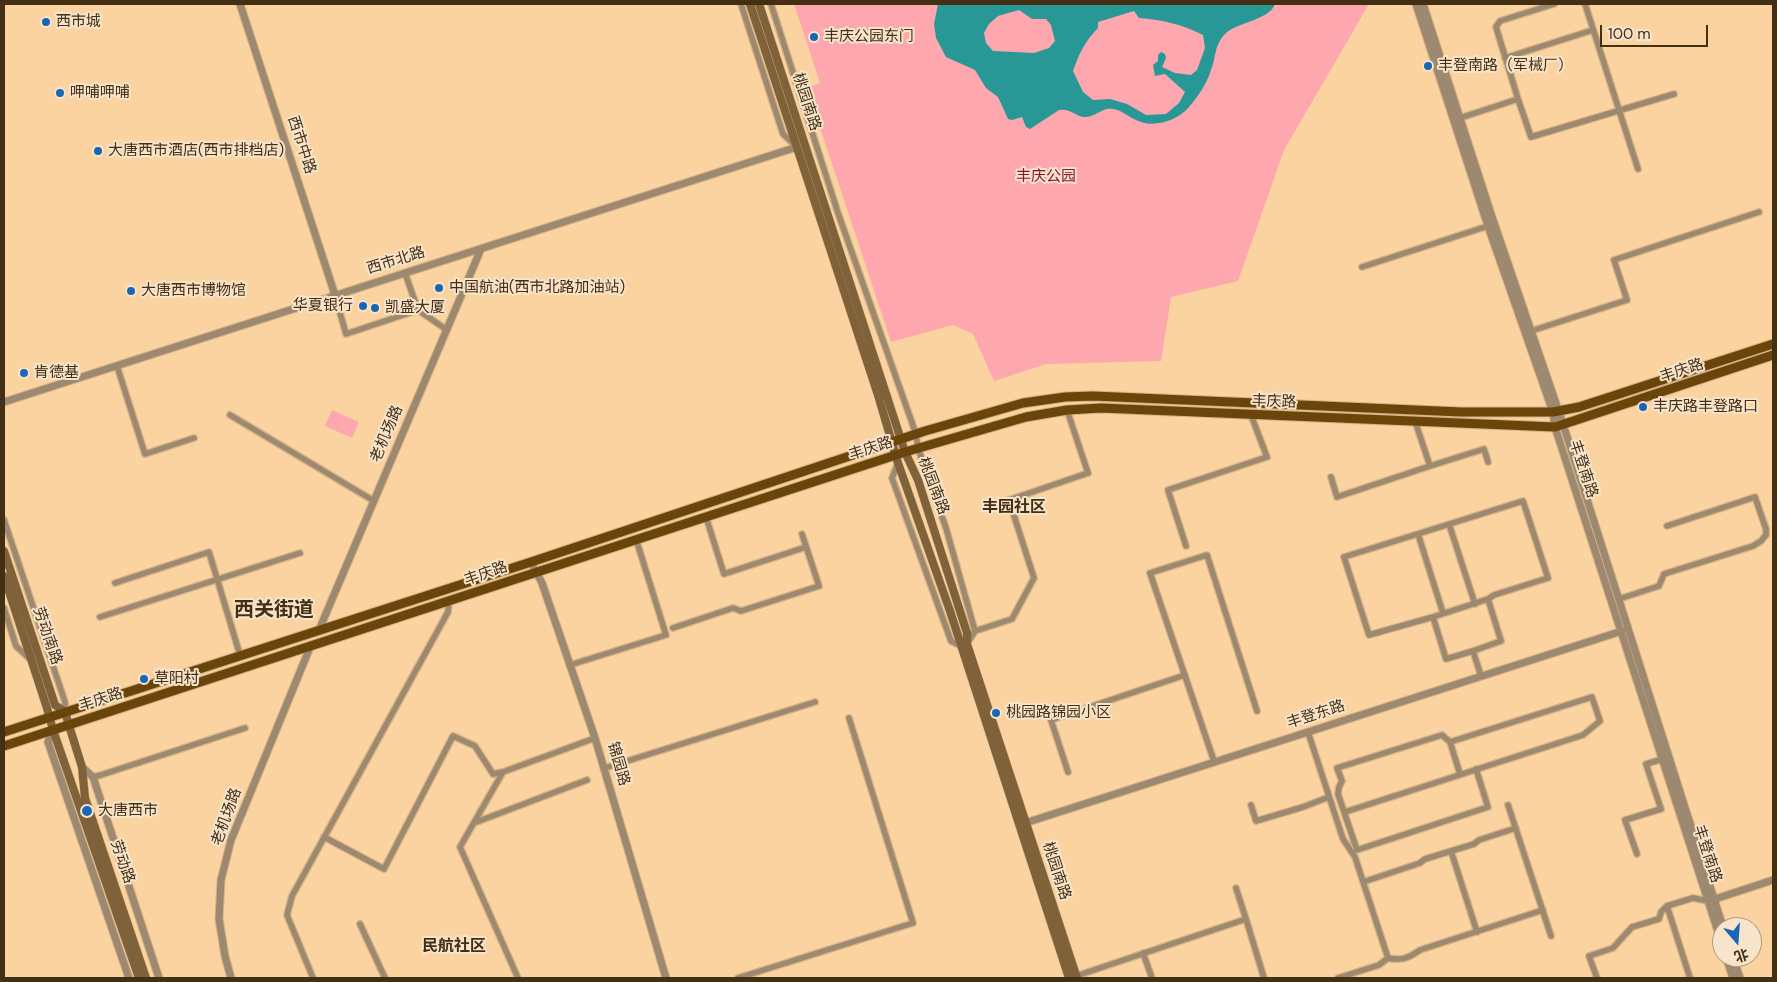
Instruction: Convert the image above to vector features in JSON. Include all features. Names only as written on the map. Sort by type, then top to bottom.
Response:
[{"type":"main road","name":"桃园南路","points":[[750,4],[897,441]]},
{"type":"main road","name":"桃园南路","points":[[760,4],[897,441],[900,457],[1074,977]]},
{"type":"main road","name":"丰庆路","points":[[4,732],[532,562],[827,462],[1023,403],[1065,397],[1093,396],[1461,412],[1556,411],[1579,406],[1773,344]]},
{"type":"main road","name":"丰庆路","points":[[4,746],[636,539],[900,457],[918,448],[1026,417],[1067,410],[1101,408],[1559,426],[1773,355]]},
{"type":"main road","name":"桃园南路","points":[[900,457],[918,480],[967,633],[964,645]]},
{"type":"main road","name":"劳动南路","points":[[4,552],[55,705],[64,712],[68,725]]},
{"type":"main road","name":"劳动南路","points":[[4,576],[50,717],[52,730]]},
{"type":"main road","name":"劳动路","points":[[68,725],[82,767],[85,798],[146,978]]},
{"type":"main road","name":"劳动路","points":[[52,730],[139,978]]},
{"type":"street","name":"西市中路","points":[[240,4],[335,295]]},
{"type":"street","points":[[741,4],[783,134],[797,147]]},
{"type":"street","points":[[771,4],[838,213],[916,434],[918,448],[946,528],[976,632]]},
{"type":"street","name":"丰登南路","points":[[1416,4],[1488,226],[1556,411]]},
{"type":"street","name":"丰登南路","points":[[1423,4],[1531,331],[1662,759],[1719,917]]},
{"type":"street","points":[[1554,4],[1500,21],[1496,27],[1531,137],[1674,94]]},
{"type":"street","points":[[1585,4],[1638,169]]},
{"type":"street","points":[[1505,58],[1593,30]]},
{"type":"street","points":[[1460,118],[1518,99]]},
{"type":"street","name":"西市北路","points":[[4,402],[797,147]]},
{"type":"street","points":[[1531,331],[1628,300],[1614,260],[1759,212]]},
{"type":"street","points":[[1362,267],[1488,226]]},
{"type":"street","name":"老机场路","points":[[319,630],[481,250]]},
{"type":"street","points":[[406,273],[418,310],[447,330]]},
{"type":"street","points":[[335,295],[346,334],[418,310]]},
{"type":"street","points":[[117,366],[145,454],[194,438]]},
{"type":"street","points":[[964,645],[976,632],[1012,619],[1034,578],[1009,500],[1088,473],[1067,410]]},
{"type":"street","points":[[230,414],[374,501]]},
{"type":"street","points":[[1186,546],[1168,490],[1267,457],[1251,415]]},
{"type":"street","points":[[1415,421],[1430,466]]},
{"type":"street","name":"丰登南路","points":[[1559,426],[1619,599],[1715,917]]},
{"type":"street","points":[[1331,477],[1338,497],[1484,449],[1488,462]]},
{"type":"street","points":[[1619,599],[1659,586],[1664,574],[1754,546],[1766,535],[1755,497],[1667,526]]},
{"type":"street","points":[[1523,501],[1548,578],[1494,595],[1475,604],[1369,635],[1344,557],[1418,534],[1523,501]]},
{"type":"street","points":[[706,517],[724,574],[806,547]]},
{"type":"street","points":[[4,520],[65,702],[64,712]]},
{"type":"street","points":[[1449,524],[1475,604]]},
{"type":"street","points":[[673,628],[733,608],[740,611],[819,586],[802,534]]},
{"type":"street","points":[[1418,534],[1443,613]]},
{"type":"street","points":[[570,665],[666,635],[636,539]]},
{"type":"street","points":[[116,583],[208,552],[240,656]]},
{"type":"street","points":[[100,617],[300,553]]},
{"type":"street","points":[[1214,761],[1150,573],[1207,555],[1257,711]]},
{"type":"street","name":"锦园路","points":[[532,562],[537,571],[596,738],[666,978]]},
{"type":"street","points":[[1432,617],[1446,659],[1473,651],[1501,641],[1488,599]]},
{"type":"street","points":[[313,978],[287,915],[292,896],[448,612],[449,601]]},
{"type":"street","points":[[4,608],[16,646],[32,660]]},
{"type":"street","name":"丰登东路","points":[[1023,824],[1622,631]]},
{"type":"street","name":"老机场路","points":[[231,978],[219,919],[221,880],[231,840],[311,645]]},
{"type":"street","points":[[1473,651],[1481,676]]},
{"type":"street","points":[[1068,772],[1051,720],[1185,675]]},
{"type":"street","points":[[1345,812],[1583,735],[1600,721],[1592,697],[1450,742]]},
{"type":"street","points":[[604,768],[815,702]]},
{"type":"street","points":[[738,978],[913,923],[849,718]]},
{"type":"street","points":[[93,777],[101,776],[245,728]]},
{"type":"street","points":[[52,730],[48,742],[129,978]]},
{"type":"street","points":[[1308,732],[1343,839],[1355,857],[1388,958]]},
{"type":"street","points":[[1460,774],[1450,742],[1442,735],[1337,768],[1342,782],[1338,794],[1357,850],[1488,807],[1476,769]]},
{"type":"street","points":[[324,837],[384,869],[453,736],[475,746],[493,774],[596,738]]},
{"type":"street","points":[[1636,854],[1625,820],[1661,809],[1646,764],[1662,759]]},
{"type":"street","points":[[82,767],[93,777],[159,978]]},
{"type":"street","points":[[503,772],[460,847],[518,978]]},
{"type":"street","points":[[474,823],[587,780]]},
{"type":"street","points":[[1251,805],[1256,821],[1303,807],[1329,796]]},
{"type":"street","points":[[1508,805],[1551,936]]},
{"type":"street","points":[[1363,882],[1516,828]]},
{"type":"street","points":[[1451,851],[1477,932]]},
{"type":"street","points":[[1597,978],[1589,956],[1613,948],[1632,927],[1659,919],[1661,912],[1667,906],[1693,898],[1711,900],[1773,880]]},
{"type":"street","points":[[1236,888],[1264,978]]},
{"type":"street","points":[[1667,906],[1690,978]]},
{"type":"street","points":[[1388,958],[1399,961],[1412,956],[1420,950],[1543,910]]},
{"type":"street","points":[[1074,977],[1246,919]]},
{"type":"street","points":[[360,924],[385,978]]},
{"type":"street","points":[[1143,953],[1152,978]]},
{"type":"street","points":[[1338,978],[1378,965],[1388,958]]},
{"type":"green space","name":"丰庆公园","points":[[794,4],[1369,4],[1284,150],[1238,281],[1171,297],[1161,361],[1046,364],[994,381],[973,334],[953,325],[891,342],[807,88],[820,83]]},
{"type":"green space","points":[[332,410],[359,422],[352,438],[325,426]]},
{"type":"water","points":[[938,4],[1275,4],[1272,10],[1266,14],[1236,27],[1224,35],[1217,48],[1213,66],[1207,80],[1196,99],[1177,117],[1155,124],[1141,122],[1113,109],[1088,117],[1059,110],[1030,129],[1026,127],[1022,117],[1012,120],[1008,119],[998,97],[986,88],[975,70],[946,57],[936,38],[934,24]],"holes":[[[1019,10],[1032,19],[1046,19],[1051,25],[1055,41],[1049,48],[1034,53],[993,51],[986,43],[984,33],[989,24],[998,16]],[[1134,11],[1139,18],[1172,23],[1203,35],[1205,48],[1197,70],[1191,75],[1175,73],[1162,67],[1166,58],[1165,54],[1161,52],[1158,55],[1158,61],[1153,65],[1155,76],[1165,74],[1185,92],[1179,103],[1166,114],[1146,115],[1127,104],[1110,99],[1093,100],[1083,92],[1073,71],[1083,48],[1098,28],[1098,22]]]},
{"type":"place","name":"西市城","points":[[46,22]]},
{"type":"place","name":"丰庆公园东门","points":[[814,37]]},
{"type":"place","name":"丰登南路（军械厂）","points":[[1428,66]]},
{"type":"place","name":"呷哺呷哺","points":[[60,93]]},
{"type":"place","name":"大唐西市酒店(西市排档店)","points":[[98,151]]},
{"type":"place","name":"中国航油(西市北路加油站)","points":[[439,288]]},
{"type":"place","name":"大唐西市博物馆","points":[[131,291]]},
{"type":"place","name":"华夏银行","points":[[363,306]]},
{"type":"place","name":"凯盛大厦","points":[[375,308]]},
{"type":"place","name":"肯德基","points":[[24,373]]},
{"type":"place","name":"丰庆路丰登路口","points":[[1643,407]]},
{"type":"place","name":"草阳村","points":[[144,679]]},
{"type":"place","name":"桃园路锦园小区","points":[[996,713]]},
{"type":"place","name":"大唐西市","points":[[87,811]]},
{"type":"district","name":"丰园社区","points":[[1014,508]]},
{"type":"district","name":"西关街道","points":[[274,611]]},
{"type":"district","name":"民航社区","points":[[454,947]]}]
